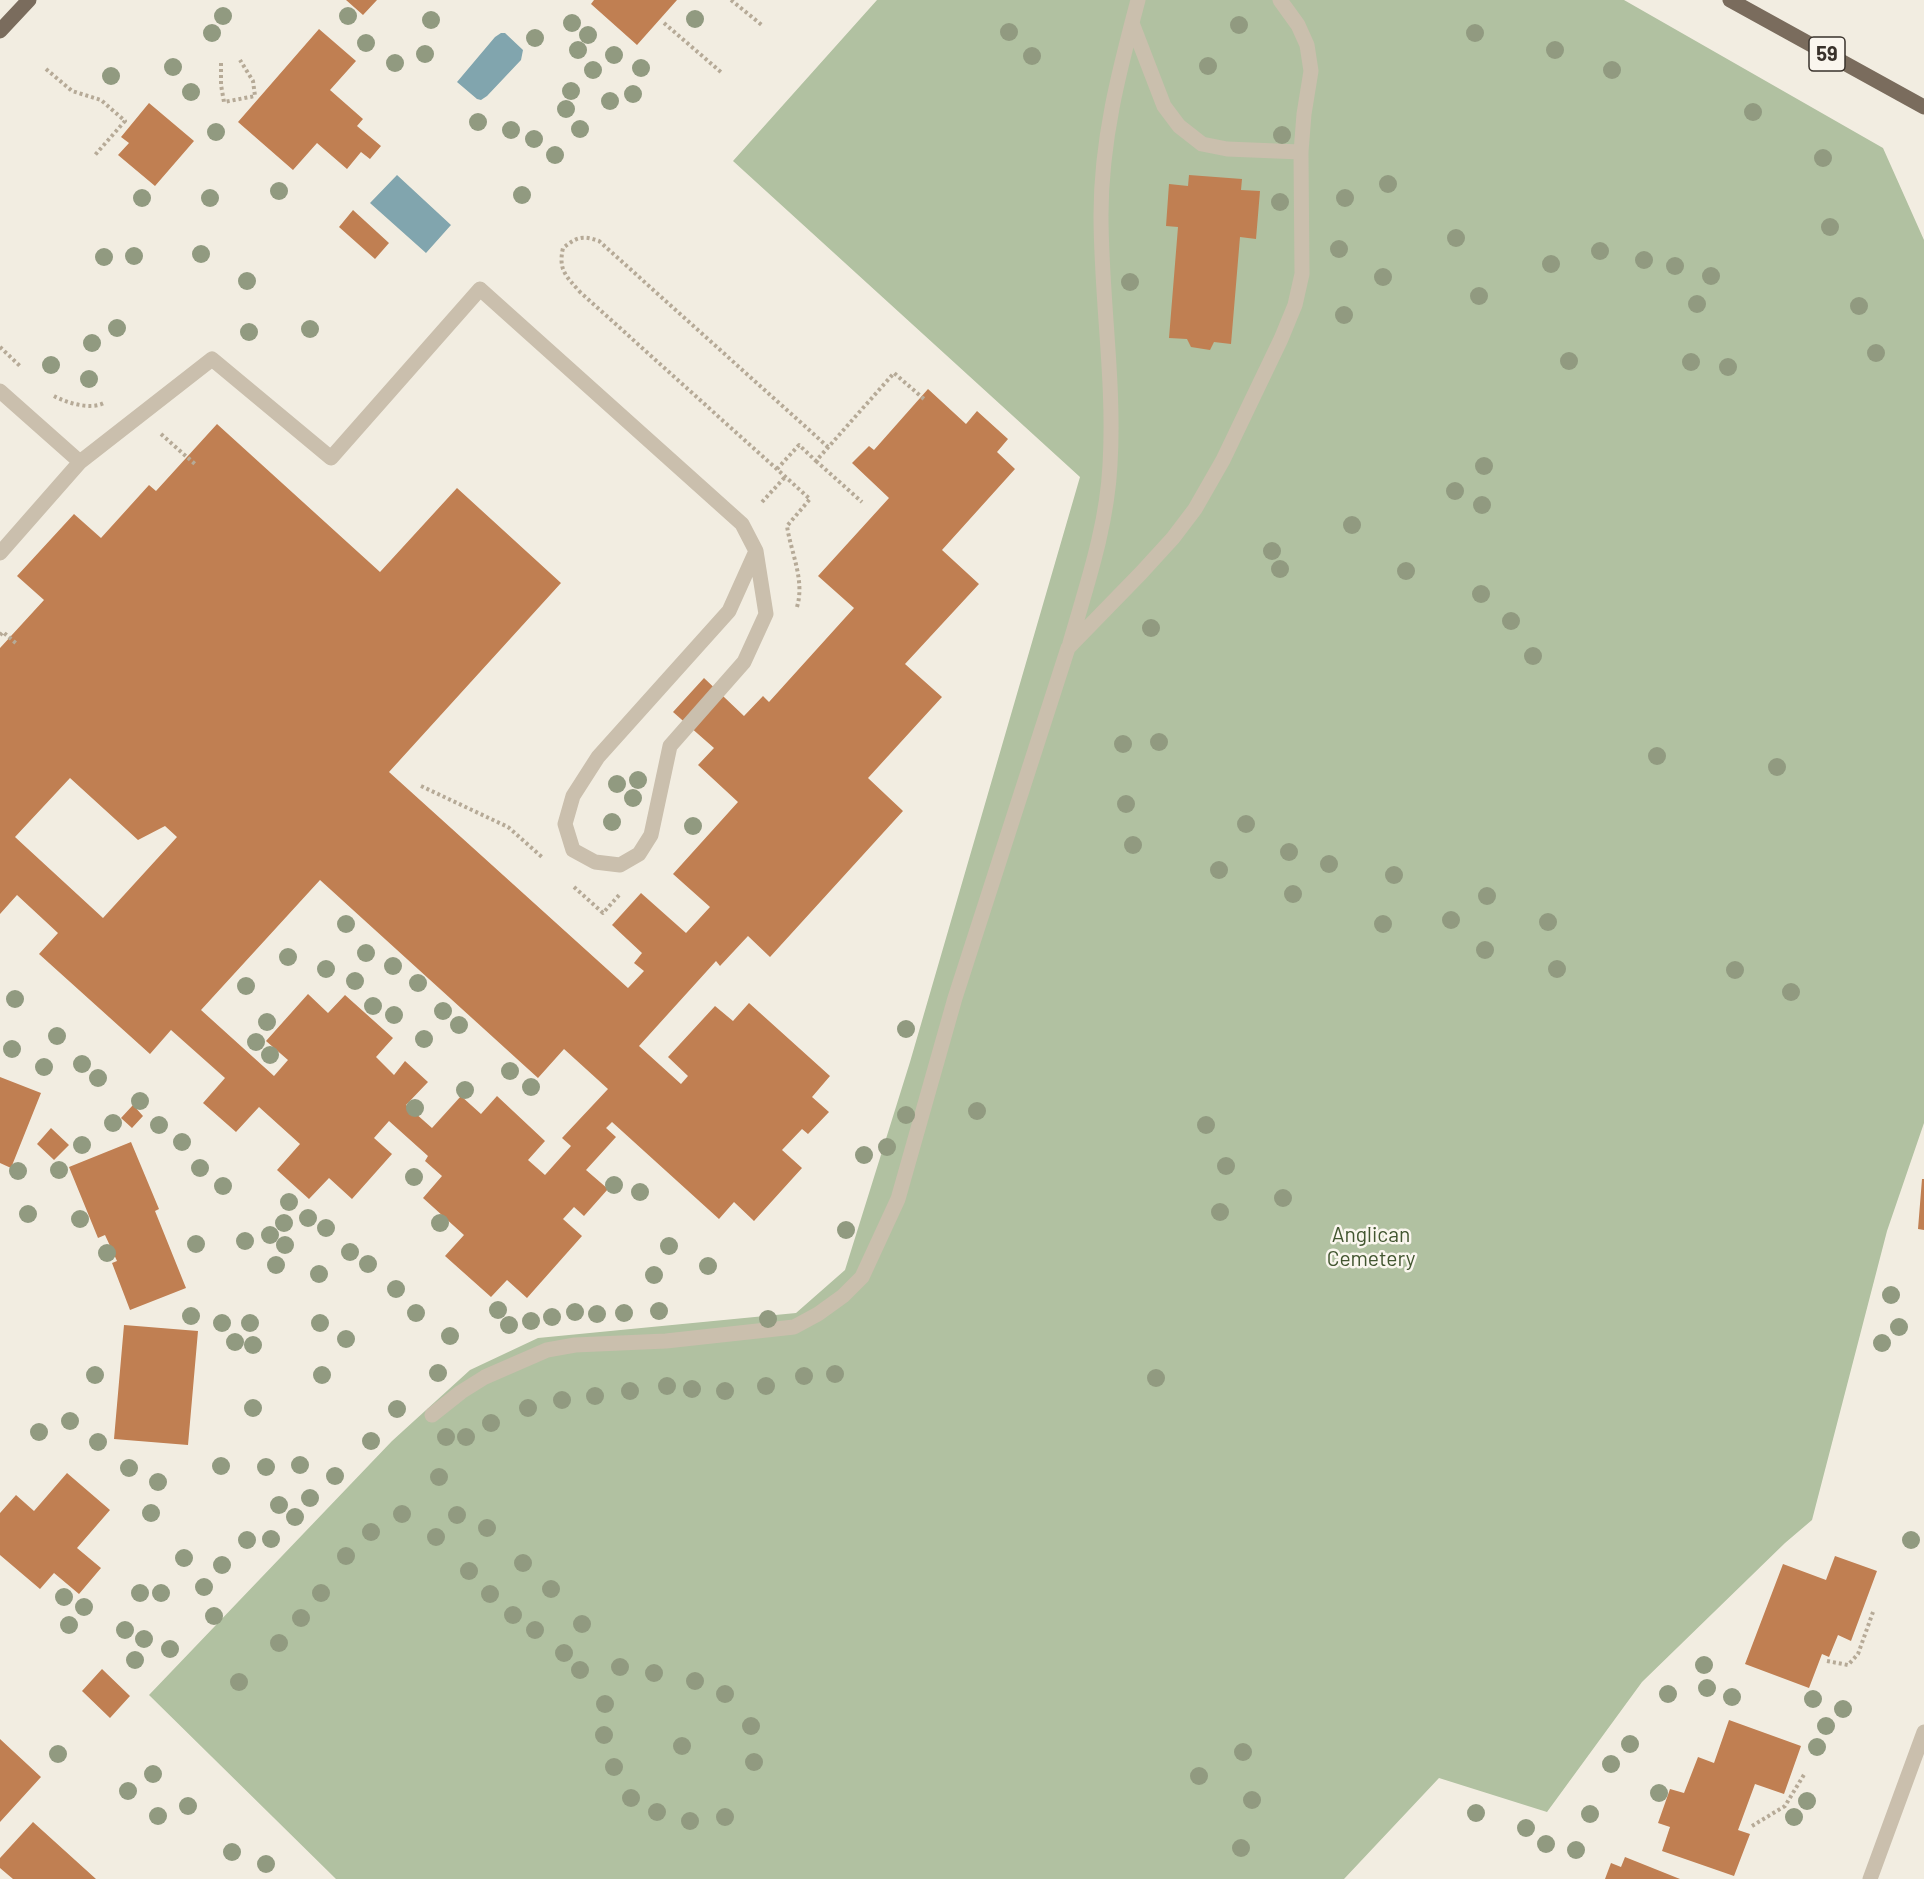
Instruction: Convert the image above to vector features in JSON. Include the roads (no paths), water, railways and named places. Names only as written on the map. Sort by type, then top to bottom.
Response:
[{"type":"main road","points":[[0,32],[29,0]]},
{"type":"main road","name":"59","points":[[1730,0],[1924,107]]},
{"type":"street","points":[[432,1415],[484,1377],[547,1350],[576,1345],[666,1341],[794,1327],[818,1314],[843,1296],[862,1276],[898,1199],[955,998],[1068,648],[1101,534],[1110,465],[1110,368],[1101,215],[1103,168],[1113,98],[1138,0]]},
{"type":"street","points":[[1068,648],[1173,538],[1195,508],[1223,460],[1295,305],[1302,274],[1301,152],[1311,71],[1307,45],[1298,25],[1280,0]]},
{"type":"street","points":[[1132,23],[1164,106],[1179,126],[1202,144],[1227,149],[1301,152]]},
{"type":"street","points":[[0,553],[80,462],[212,359],[331,458],[480,288],[742,524],[756,551],[766,614],[744,662],[670,746],[651,835],[639,854],[620,866],[594,862],[573,850],[566,824],[573,796],[598,757],[729,611],[756,551]]},
{"type":"street","points":[[0,391],[80,462]]},
{"type":"street","points":[[1870,1879],[1924,1732]]},
{"type":"water","points":[[501,33],[505,33],[523,50],[521,60],[487,96],[481,100],[477,99],[457,82]]},
{"type":"water","points":[[397,175],[451,225],[426,253],[370,203]]},
{"type":"park label","name":"Anglican Cemetery","points":[[1371,1247]]}]
